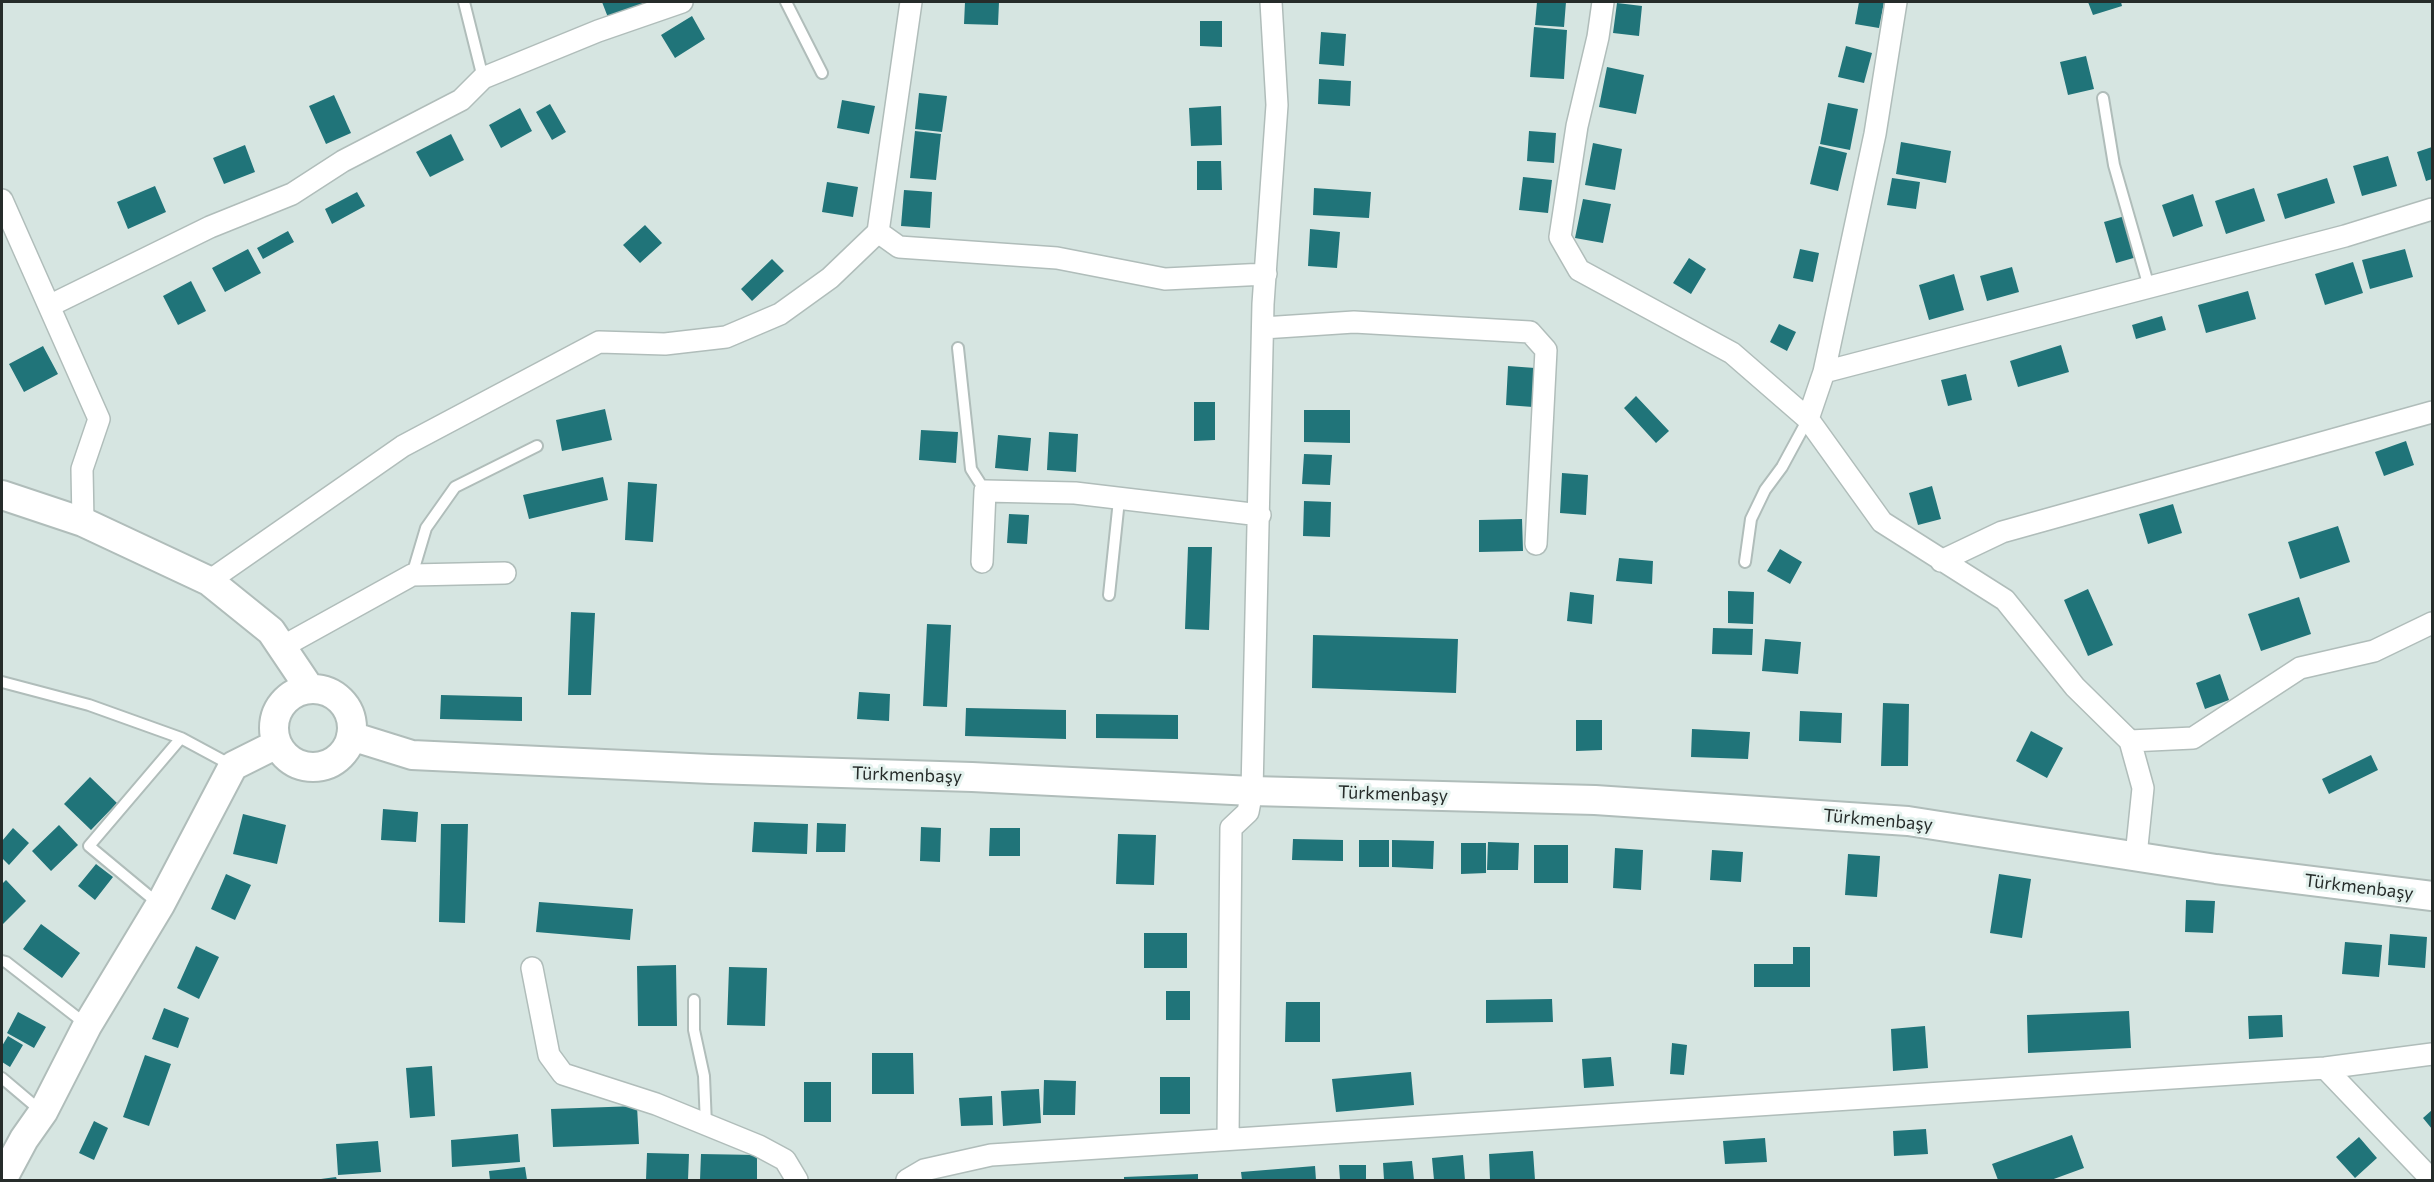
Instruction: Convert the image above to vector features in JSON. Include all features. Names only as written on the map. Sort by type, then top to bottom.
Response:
[{"type":"street","points":[[50,306],[210,227],[292,194],[343,161],[461,100],[483,78],[598,31],[682,2]]},
{"type":"street","points":[[210,580],[403,446],[599,342],[665,344],[726,337],[780,314],[830,278],[878,232],[911,2]]},
{"type":"street","points":[[1228,1138],[1231,828],[1248,812],[1252,790],[1263,328],[1277,105],[1271,2]]},
{"type":"street","points":[[1603,2],[1598,37],[1577,126],[1560,237],[1579,270],[1732,353],[1808,419],[1882,522],[2004,600],[2074,687],[2130,741],[2143,788],[2136,856]]},
{"type":"street","points":[[1808,419],[1824,372],[1875,134],[1896,2]]},
{"type":"street","points":[[2,200],[99,419],[82,469],[83,522]]},
{"type":"street","points":[[1824,372],[2345,236],[2433,209]]},
{"type":"street","points":[[878,232],[899,247],[1057,258],[1165,279],[1266,274]]},
{"type":"street","points":[[1263,328],[1354,322],[1530,333],[1546,350],[1536,544]]},
{"type":"street","points":[[1941,561],[2002,532],[2433,412]]},
{"type":"street","points":[[982,562],[985,491],[1075,493],[1260,515]]},
{"type":"street","points":[[2,495],[83,522],[210,580],[271,631],[310,689]]},
{"type":"street","points":[[282,646],[412,575],[505,573]]},
{"type":"street","points":[[2130,741],[2193,738],[2300,668],[2374,651],[2433,623]]},
{"type":"street","points":[[310,689],[326,691],[341,701],[350,716],[351,736],[343,753],[331,763],[318,767],[302,766],[286,758],[277,744],[274,733],[275,718],[280,706],[294,694],[310,689]]},
{"type":"street","name":"Türkmenbaşy","points":[[351,736],[412,755],[1252,790],[1594,800],[1896,820],[2216,869],[2433,896]]},
{"type":"street","points":[[2,1180],[13,1142],[43,1112],[87,1026],[160,905],[233,766],[277,744]]},
{"type":"street","points":[[532,968],[549,1055],[563,1074],[656,1104],[759,1146],[785,1160],[797,1180]]},
{"type":"street","points":[[907,1180],[924,1170],[991,1155],[2325,1068],[2433,1054]]},
{"type":"street","points":[[2325,1068],[2432,1180]]},
{"type":"lane","points":[[464,2],[483,78]]},
{"type":"lane","points":[[786,2],[822,73]]},
{"type":"lane","points":[[2103,98],[2114,165],[2149,287]]},
{"type":"lane","points":[[958,348],[971,469],[985,491]]},
{"type":"lane","points":[[1745,562],[1751,519],[1765,490],[1782,467],[1808,419]]},
{"type":"lane","points":[[412,575],[426,528],[455,488],[537,446]]},
{"type":"lane","points":[[1109,595],[1119,500]]},
{"type":"lane","points":[[2,682],[89,705],[182,738],[233,766]]},
{"type":"lane","points":[[160,905],[89,846],[182,738]]},
{"type":"lane","points":[[2,961],[87,1026]]},
{"type":"lane","points":[[694,1000],[694,1030],[704,1076],[706,1125]]},
{"type":"lane","points":[[2,1078],[43,1112]]},
{"type":"building","points":[[602,2],[652,2],[609,20]]},
{"type":"building","points":[[965,2],[999,2],[998,25],[964,24]]},
{"type":"building","points":[[1537,2],[1566,2],[1564,27],[1535,25]]},
{"type":"building","points":[[1859,2],[1884,2],[1879,28],[1855,24]]},
{"type":"building","points":[[2088,2],[2121,2],[2122,6],[2093,15]]},
{"type":"building","points":[[1617,3],[1642,6],[1639,36],[1613,33]]},
{"type":"building","points":[[692,16],[705,39],[675,58],[661,35]]},
{"type":"building","points":[[1200,21],[1222,21],[1222,47],[1200,46]]},
{"type":"building","points":[[1534,27],[1567,30],[1564,79],[1530,77]]},
{"type":"building","points":[[1321,32],[1346,34],[1344,66],[1319,64]]},
{"type":"building","points":[[1846,46],[1872,53],[1864,83],[1838,77]]},
{"type":"building","points":[[2086,56],[2094,89],[2068,95],[2060,62]]},
{"type":"building","points":[[1607,67],[1644,75],[1636,114],[1599,107]]},
{"type":"building","points":[[1319,79],[1351,81],[1350,106],[1318,104]]},
{"type":"building","points":[[919,93],[947,96],[942,132],[915,129]]},
{"type":"building","points":[[334,95],[351,133],[326,144],[309,106]]},
{"type":"building","points":[[842,100],[875,106],[869,134],[837,128]]},
{"type":"building","points":[[1828,103],[1858,109],[1850,150],[1820,144]]},
{"type":"building","points":[[550,104],[566,132],[552,140],[536,112]]},
{"type":"building","points":[[1221,106],[1222,145],[1191,146],[1189,108]]},
{"type":"building","points":[[520,108],[532,131],[501,148],[489,125]]},
{"type":"building","points":[[915,131],[941,134],[936,180],[910,178]]},
{"type":"building","points":[[1529,131],[1556,133],[1554,163],[1527,161]]},
{"type":"building","points":[[451,134],[464,160],[430,177],[416,152]]},
{"type":"building","points":[[1901,142],[1951,151],[1946,183],[1896,174]]},
{"type":"building","points":[[1593,143],[1622,149],[1615,190],[1585,185]]},
{"type":"building","points":[[245,145],[255,172],[224,184],[213,158]]},
{"type":"building","points":[[1819,146],[1847,153],[1838,191],[1810,184]]},
{"type":"building","points":[[2432,147],[2432,179],[2426,181],[2417,152]]},
{"type":"building","points":[[2388,156],[2397,186],[2362,196],[2353,166]]},
{"type":"building","points":[[1197,161],[1221,161],[1222,190],[1197,190]]},
{"type":"building","points":[[1523,177],[1552,180],[1548,213],[1519,210]]},
{"type":"building","points":[[1892,178],[1920,182],[1916,209],[1887,205]]},
{"type":"building","points":[[2327,178],[2335,203],[2285,219],[2277,194]]},
{"type":"building","points":[[827,182],[858,187],[853,217],[822,212]]},
{"type":"building","points":[[155,186],[166,212],[128,229],[117,202]]},
{"type":"building","points":[[1314,188],[1371,192],[1369,218],[1313,215]]},
{"type":"building","points":[[2254,188],[2265,221],[2226,234],[2215,201]]},
{"type":"building","points":[[904,190],[932,192],[930,228],[901,226]]},
{"type":"building","points":[[357,192],[365,206],[332,224],[325,209]]},
{"type":"building","points":[[2193,194],[2203,226],[2173,237],[2162,205]]},
{"type":"building","points":[[1583,199],[1611,204],[1603,243],[1575,238]]},
{"type":"building","points":[[2125,216],[2137,257],[2116,263],[2104,222]]},
{"type":"building","points":[[645,225],[662,243],[640,263],[623,245]]},
{"type":"building","points":[[1310,229],[1340,232],[1337,268],[1308,266]]},
{"type":"building","points":[[288,231],[294,242],[263,259],[257,248]]},
{"type":"building","points":[[248,249],[261,273],[225,292],[212,268]]},
{"type":"building","points":[[1800,249],[1819,253],[1813,282],[1793,278]]},
{"type":"building","points":[[2405,249],[2413,277],[2370,289],[2362,260]]},
{"type":"building","points":[[1689,258],[1706,269],[1691,294],[1673,283]]},
{"type":"building","points":[[772,259],[784,271],[752,301],[741,289]]},
{"type":"building","points":[[2353,262],[2363,293],[2325,305],[2315,274]]},
{"type":"building","points":[[2012,267],[2019,292],[1987,301],[1980,276]]},
{"type":"building","points":[[1954,274],[1964,310],[1929,320],[1919,285]]},
{"type":"building","points":[[191,281],[206,311],[178,325],[163,296]]},
{"type":"building","points":[[2248,291],[2256,319],[2206,333],[2198,305]]},
{"type":"building","points":[[2162,316],[2166,330],[2136,339],[2132,325]]},
{"type":"building","points":[[1779,324],[1796,332],[1787,351],[1770,342]]},
{"type":"building","points":[[2061,345],[2069,372],[2018,387],[2010,361]]},
{"type":"building","points":[[43,346],[58,374],[24,392],[9,364]]},
{"type":"building","points":[[1508,366],[1535,368],[1533,407],[1506,405]]},
{"type":"building","points":[[1966,374],[1972,400],[1948,406],[1941,380]]},
{"type":"building","points":[[1636,396],[1669,431],[1656,443],[1624,408]]},
{"type":"building","points":[[1194,402],[1215,402],[1215,440],[1194,441]]},
{"type":"building","points":[[605,409],[612,440],[562,451],[556,420]]},
{"type":"building","points":[[1304,410],[1350,410],[1350,443],[1304,442]]},
{"type":"building","points":[[921,430],[958,432],[956,463],[919,460]]},
{"type":"building","points":[[1049,432],[1078,434],[1076,472],[1047,470]]},
{"type":"building","points":[[998,435],[1031,438],[1028,471],[995,468]]},
{"type":"building","points":[[2406,441],[2414,465],[2384,476],[2375,452]]},
{"type":"building","points":[[1304,454],[1332,455],[1330,485],[1302,484]]},
{"type":"building","points":[[1562,473],[1588,475],[1586,515],[1560,513]]},
{"type":"building","points":[[603,477],[608,500],[529,519],[523,495]]},
{"type":"building","points":[[628,482],[657,484],[653,542],[625,540]]},
{"type":"building","points":[[1932,486],[1941,519],[1918,525],[1909,493]]},
{"type":"building","points":[[1304,501],[1331,502],[1330,537],[1303,536]]},
{"type":"building","points":[[2173,504],[2182,533],[2148,544],[2139,514]]},
{"type":"building","points":[[1009,514],[1029,515],[1027,544],[1007,543]]},
{"type":"building","points":[[1522,519],[1523,551],[1479,552],[1479,520]]},
{"type":"building","points":[[2338,526],[2350,562],[2300,579],[2288,542]]},
{"type":"building","points":[[1188,547],[1212,547],[1209,630],[1185,629]]},
{"type":"building","points":[[1780,549],[1802,562],[1790,584],[1767,571]]},
{"type":"building","points":[[1619,558],[1653,561],[1652,584],[1616,581]]},
{"type":"building","points":[[2088,589],[2113,645],[2088,656],[2064,600]]},
{"type":"building","points":[[1728,591],[1754,592],[1753,624],[1728,623]]},
{"type":"building","points":[[1570,592],[1594,595],[1592,624],[1567,621]]},
{"type":"building","points":[[2299,597],[2311,634],[2261,651],[2248,614]]},
{"type":"building","points":[[571,612],[595,613],[591,695],[568,695]]},
{"type":"building","points":[[927,624],[951,625],[947,707],[923,706]]},
{"type":"building","points":[[1713,628],[1753,629],[1752,655],[1712,654]]},
{"type":"building","points":[[1313,635],[1458,639],[1456,693],[1312,688]]},
{"type":"building","points":[[1765,639],[1801,642],[1798,674],[1762,671]]},
{"type":"building","points":[[2220,674],[2229,700],[2205,709],[2196,683]]},
{"type":"building","points":[[859,692],[890,694],[889,721],[857,719]]},
{"type":"building","points":[[441,695],[522,697],[522,721],[440,719]]},
{"type":"building","points":[[1883,703],[1909,704],[1908,766],[1881,766]]},
{"type":"building","points":[[966,708],[1066,710],[1066,739],[965,736]]},
{"type":"building","points":[[1800,711],[1842,713],[1841,743],[1799,741]]},
{"type":"building","points":[[1096,714],[1178,715],[1178,739],[1096,738]]},
{"type":"building","points":[[1576,720],[1602,720],[1602,750],[1576,751]]},
{"type":"building","points":[[1692,729],[1750,732],[1748,759],[1691,757]]},
{"type":"building","points":[[2031,731],[2063,748],[2047,778],[2016,761]]},
{"type":"building","points":[[2371,755],[2378,770],[2329,794],[2322,779]]},
{"type":"building","points":[[90,777],[117,803],[91,830],[64,804]]},
{"type":"building","points":[[383,809],[418,812],[416,842],[381,840]]},
{"type":"building","points":[[243,814],[286,825],[277,864],[233,854]]},
{"type":"building","points":[[754,822],[808,824],[807,854],[752,852]]},
{"type":"building","points":[[817,823],[846,824],[845,852],[816,852]]},
{"type":"building","points":[[441,824],[468,824],[465,923],[439,922]]},
{"type":"building","points":[[59,825],[78,845],[51,871],[32,851]]},
{"type":"building","points":[[921,827],[941,828],[940,862],[920,861]]},
{"type":"building","points":[[13,828],[29,843],[9,865],[2,858],[2,841]]},
{"type":"building","points":[[990,828],[1020,828],[1020,856],[989,856]]},
{"type":"building","points":[[1118,834],[1156,835],[1154,885],[1116,884]]},
{"type":"building","points":[[1293,839],[1343,840],[1343,861],[1292,860]]},
{"type":"building","points":[[1359,840],[1389,840],[1389,867],[1359,867]]},
{"type":"building","points":[[1392,840],[1434,841],[1433,869],[1392,867]]},
{"type":"building","points":[[1488,842],[1519,843],[1518,870],[1487,870]]},
{"type":"building","points":[[1461,843],[1486,843],[1486,873],[1461,874]]},
{"type":"building","points":[[1534,845],[1568,845],[1568,883],[1534,883]]},
{"type":"building","points":[[1615,848],[1643,850],[1641,890],[1613,888]]},
{"type":"building","points":[[1712,850],[1743,852],[1741,882],[1710,880]]},
{"type":"building","points":[[1848,854],[1880,856],[1877,897],[1845,895]]},
{"type":"building","points":[[96,864],[113,877],[95,900],[78,886]]},
{"type":"building","points":[[226,874],[251,885],[235,920],[211,909]]},
{"type":"building","points":[[1999,874],[2031,879],[2022,938],[1990,933]]},
{"type":"building","points":[[6,880],[26,901],[2,925],[2,884]]},
{"type":"building","points":[[2186,900],[2215,901],[2213,933],[2185,932]]},
{"type":"building","points":[[539,902],[633,909],[630,940],[536,932]]},
{"type":"building","points":[[41,924],[80,953],[62,978],[23,949]]},
{"type":"building","points":[[1144,933],[1187,933],[1187,968],[1144,968]]},
{"type":"building","points":[[2390,934],[2427,937],[2425,968],[2388,965]]},
{"type":"building","points":[[2345,942],[2382,945],[2379,977],[2342,974]]},
{"type":"building","points":[[196,946],[219,957],[199,999],[177,988]]},
{"type":"building","points":[[1793,947],[1810,947],[1810,987],[1754,987],[1754,964],[1793,964]]},
{"type":"building","points":[[676,965],[677,1026],[638,1026],[637,966]]},
{"type":"building","points":[[729,967],[767,968],[765,1026],[727,1025]]},
{"type":"building","points":[[1166,991],[1190,991],[1190,1020],[1166,1020]]},
{"type":"building","points":[[1552,999],[1553,1022],[1486,1023],[1486,1000]]},
{"type":"building","points":[[1286,1002],[1320,1002],[1320,1042],[1285,1042]]},
{"type":"building","points":[[164,1008],[189,1018],[178,1048],[152,1039]]},
{"type":"building","points":[[2129,1011],[2131,1048],[2028,1053],[2027,1015]]},
{"type":"building","points":[[18,1012],[46,1027],[34,1048],[7,1033]]},
{"type":"building","points":[[2282,1015],[2283,1037],[2249,1039],[2248,1016]]},
{"type":"building","points":[[1925,1026],[1928,1068],[1893,1071],[1891,1029]]},
{"type":"building","points":[[8,1036],[23,1045],[10,1067],[2,1062],[2,1046]]},
{"type":"building","points":[[1672,1043],[1687,1045],[1684,1075],[1670,1074]]},
{"type":"building","points":[[872,1053],[913,1053],[914,1094],[872,1094]]},
{"type":"building","points":[[145,1055],[171,1064],[149,1126],[123,1117]]},
{"type":"building","points":[[1611,1057],[1614,1086],[1584,1088],[1582,1059]]},
{"type":"building","points":[[432,1066],[435,1116],[410,1118],[406,1068]]},
{"type":"building","points":[[1411,1072],[1414,1105],[1336,1112],[1332,1079]]},
{"type":"building","points":[[1160,1077],[1190,1077],[1190,1114],[1160,1114]]},
{"type":"building","points":[[1044,1080],[1076,1081],[1075,1115],[1043,1115]]},
{"type":"building","points":[[804,1082],[831,1082],[831,1122],[804,1122]]},
{"type":"building","points":[[1039,1089],[1041,1123],[1003,1126],[1001,1091]]},
{"type":"building","points":[[992,1096],[993,1125],[961,1126],[959,1098]]},
{"type":"building","points":[[637,1106],[639,1144],[553,1147],[551,1109]]},
{"type":"building","points":[[2432,1110],[2432,1129],[2423,1118]]},
{"type":"building","points":[[94,1121],[108,1128],[94,1160],[79,1153]]},
{"type":"building","points":[[1926,1129],[1928,1154],[1894,1156],[1893,1131]]},
{"type":"building","points":[[518,1134],[520,1162],[452,1167],[451,1140]]},
{"type":"building","points":[[2072,1135],[2084,1168],[2051,1180],[1998,1180],[1992,1164]]},
{"type":"building","points":[[2359,1137],[2377,1158],[2355,1178],[2336,1157]]},
{"type":"building","points":[[1765,1138],[1767,1162],[1725,1164],[1723,1141]]},
{"type":"building","points":[[378,1141],[381,1172],[338,1175],[336,1144]]},
{"type":"building","points":[[1533,1151],[1535,1180],[1490,1180],[1489,1154]]},
{"type":"building","points":[[647,1153],[689,1154],[688,1180],[646,1180]]},
{"type":"building","points":[[701,1154],[757,1155],[757,1180],[700,1180]]},
{"type":"building","points":[[1463,1155],[1465,1180],[1434,1180],[1432,1158]]},
{"type":"building","points":[[1412,1161],[1414,1180],[1384,1180],[1383,1163]]},
{"type":"building","points":[[1339,1165],[1366,1165],[1366,1180],[1340,1180]]},
{"type":"building","points":[[1315,1166],[1316,1180],[1242,1180],[1241,1172]]},
{"type":"building","points":[[525,1167],[527,1180],[490,1180],[489,1171]]},
{"type":"building","points":[[1198,1174],[1198,1180],[1124,1180],[1124,1177]]},
{"type":"building","points":[[336,1177],[337,1180],[321,1180],[321,1179]]}]
